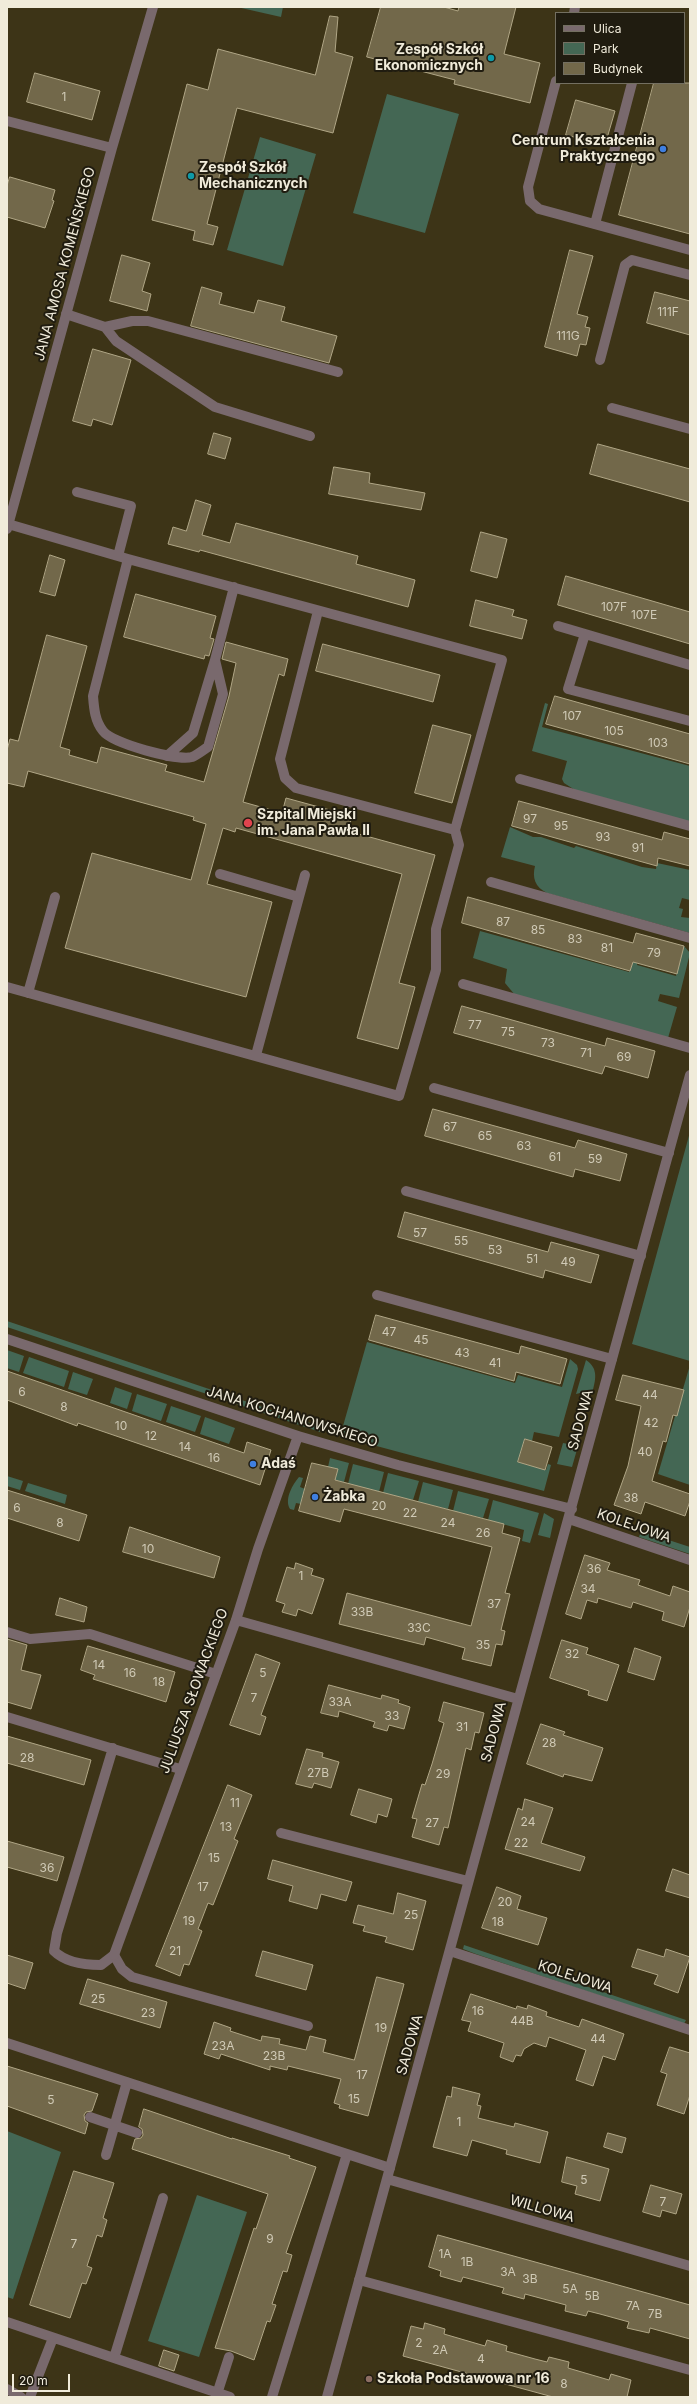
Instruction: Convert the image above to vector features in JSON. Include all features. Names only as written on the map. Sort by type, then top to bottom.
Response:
[{"type":"street","name":"JANA AMOSA KOMEŃSKIEGO","points":[[8,526],[112,148],[153,7]]},
{"type":"street","points":[[555,84],[528,187],[530,201],[539,209],[690,250]]},
{"type":"street","points":[[596,224],[632,84]]},
{"type":"street","points":[[7,121],[112,148]]},
{"type":"street","points":[[600,360],[625,266],[632,260],[690,275]]},
{"type":"street","points":[[66,314],[105,327],[132,321],[148,321],[338,372]]},
{"type":"street","points":[[105,327],[116,341],[215,407],[310,436]]},
{"type":"street","points":[[612,408],[690,429]]},
{"type":"street","points":[[78,492],[131,506],[118,556]]},
{"type":"street","points":[[7,987],[399,1096],[436,970],[436,929],[458,845],[455,830],[502,660],[8,526]]},
{"type":"street","points":[[128,559],[93,696],[94,714],[104,732],[125,743],[167,756],[191,757],[208,747],[223,694],[215,660]]},
{"type":"street","points":[[167,756],[194,733],[234,588]]},
{"type":"street","points":[[318,611],[280,759],[285,778],[296,788],[455,830]]},
{"type":"street","points":[[558,626],[690,665]]},
{"type":"street","points":[[584,634],[568,689],[690,721]]},
{"type":"street","points":[[520,779],[690,826]]},
{"type":"street","points":[[220,874],[299,897]]},
{"type":"street","points":[[256,1055],[305,875]]},
{"type":"street","points":[[491,882],[690,938]]},
{"type":"street","points":[[28,993],[55,897]]},
{"type":"street","points":[[463,984],[690,1048]]},
{"type":"street","name":"SADOWA","points":[[327,2397],[518,1699],[571,1514],[690,1075]]},
{"type":"street","points":[[434,1088],[669,1153]]},
{"type":"street","points":[[406,1191],[641,1256]]},
{"type":"street","points":[[377,1295],[612,1359]]},
{"type":"street","name":"JANA KOCHANOWSKIEGO","points":[[7,1339],[298,1436],[571,1514]]},
{"type":"street","name":"JULIUSZA SŁOWACKIEGO","points":[[114,1955],[180,1770],[236,1620],[258,1549],[298,1436]]},
{"type":"street","name":"KOLEJOWA","points":[[571,1514],[690,1560]]},
{"type":"street","points":[[236,1620],[518,1699]]},
{"type":"street","points":[[7,1632],[30,1639],[90,1634],[216,1674]]},
{"type":"street","points":[[7,1717],[113,1748],[180,1770]]},
{"type":"street","points":[[113,1748],[56,1933],[54,1951],[60,1958],[87,1965],[101,1966],[114,1955],[122,1969],[132,1977],[308,2026]]},
{"type":"street","points":[[281,1833],[468,1881]]},
{"type":"street","name":"KOLEJOWA","points":[[450,1951],[690,2030]]},
{"type":"street","points":[[7,2043],[390,2168]]},
{"type":"street","points":[[106,2155],[128,2082]]},
{"type":"street","points":[[90,2118],[137,2133]]},
{"type":"street","points":[[272,2397],[347,2154]]},
{"type":"street","name":"WILLOWA","points":[[387,2179],[690,2266]]},
{"type":"street","points":[[114,2358],[163,2198]]},
{"type":"street","points":[[359,2280],[690,2370]]},
{"type":"street","points":[[7,2322],[217,2394],[230,2397]]},
{"type":"street","points":[[30,2397],[53,2338]]},
{"type":"street","points":[[217,2394],[229,2357]]},
{"type":"street","points":[[7,2389],[21,2397]]},
{"type":"green space","points":[[237,7],[283,7],[281,17]]},
{"type":"green space","points":[[387,94],[459,114],[425,233],[353,213]]},
{"type":"green space","points":[[260,137],[316,154],[283,266],[227,250]]},
{"type":"green space","points":[[545,703],[548,704],[542,727],[690,766],[690,822],[575,790],[564,783],[562,779],[567,761],[532,751]]},
{"type":"green space","points":[[510,827],[533,837],[541,837],[574,848],[576,846],[642,867],[656,869],[657,863],[690,870],[690,900],[682,898],[679,908],[683,909],[681,917],[690,918],[690,933],[543,891],[535,882],[535,866],[501,857]]},
{"type":"green space","points":[[480,931],[629,972],[633,962],[637,963],[637,965],[676,976],[684,946],[690,953],[679,998],[660,994],[658,1001],[677,1007],[668,1038],[515,995],[505,983],[507,969],[473,958]]},
{"type":"green space","points":[[690,1132],[690,1361],[632,1344]]},
{"type":"green space","points":[[7,1321],[322,1427],[320,1432],[7,1327]]},
{"type":"green space","points":[[367,1342],[515,1383],[518,1375],[562,1387],[570,1359],[577,1365],[578,1369],[559,1437],[534,1432],[532,1441],[525,1439],[518,1462],[546,1470],[548,1464],[551,1465],[544,1491],[343,1437],[341,1433]]},
{"type":"green space","points":[[7,1350],[24,1356],[19,1372],[7,1368]]},
{"type":"green space","points":[[29,1357],[69,1371],[64,1387],[23,1373]]},
{"type":"green space","points":[[586,1360],[593,1366],[595,1374],[593,1390],[576,1394]]},
{"type":"green space","points":[[690,1365],[690,1485],[658,1474]]},
{"type":"green space","points":[[73,1372],[93,1379],[87,1395],[68,1389]]},
{"type":"green space","points":[[115,1387],[132,1393],[127,1409],[110,1403]]},
{"type":"green space","points":[[137,1394],[167,1404],[161,1421],[132,1411]]},
{"type":"green space","points":[[171,1406],[201,1416],[195,1432],[166,1422]]},
{"type":"green space","points":[[205,1417],[235,1428],[229,1444],[200,1434]]},
{"type":"green space","points":[[563,1443],[578,1446],[572,1467],[557,1464]]},
{"type":"green space","points":[[330,1458],[349,1463],[344,1482],[335,1480],[338,1469],[328,1467]]},
{"type":"green space","points":[[353,1464],[384,1472],[379,1492],[348,1484]]},
{"type":"green space","points":[[388,1473],[419,1481],[413,1500],[383,1493]]},
{"type":"green space","points":[[7,1476],[23,1481],[20,1490],[7,1486]]},
{"type":"green space","points":[[299,1477],[303,1478],[300,1487],[305,1489],[301,1504],[296,1503],[294,1510],[290,1509],[288,1501],[292,1488]]},
{"type":"green space","points":[[423,1482],[453,1490],[448,1509],[418,1502]]},
{"type":"green space","points":[[28,1483],[67,1495],[65,1504],[25,1491]]},
{"type":"green space","points":[[458,1491],[489,1499],[483,1518],[453,1511]]},
{"type":"green space","points":[[493,1500],[539,1513],[530,1543],[522,1541],[524,1530],[488,1520]]},
{"type":"green space","points":[[544,1513],[554,1519],[550,1538],[538,1535]]},
{"type":"green space","points":[[641,1531],[690,1547],[690,1554],[639,1537]]},
{"type":"green space","points":[[464,1945],[686,2020],[684,2024],[476,1954],[463,1949]]},
{"type":"green space","points":[[7,2131],[61,2152],[13,2299],[7,2297]]},
{"type":"green space","points":[[197,2195],[247,2212],[199,2357],[148,2341]]},
{"type":"building","name":"Zespół Szkół Ekonomicznych","points":[[381,7],[444,7],[458,11],[459,7],[516,7],[504,54],[540,63],[530,103],[454,84],[455,80],[367,57]]},
{"type":"building","name":"Zespół Szkół Mechanicznych","points":[[330,16],[338,17],[335,52],[353,57],[333,133],[237,108],[207,224],[218,227],[213,245],[193,240],[195,231],[152,220],[187,84],[208,90],[218,49],[315,75]]},
{"type":"building","points":[[35,73],[100,91],[92,120],[27,102]]},
{"type":"building","name":"Centrum Kształcenia Praktycznego","points":[[690,83],[690,234],[619,215],[654,84]]},
{"type":"building","points":[[576,100],[615,111],[605,145],[566,135]]},
{"type":"building","points":[[10,177],[55,190],[52,200],[54,201],[45,228],[7,217],[7,186]]},
{"type":"building","points":[[570,250],[593,256],[577,314],[588,317],[585,327],[590,328],[586,345],[580,344],[577,356],[545,347]]},
{"type":"building","points":[[122,255],[150,263],[142,291],[151,294],[147,311],[110,301]]},
{"type":"building","points":[[202,287],[222,293],[219,304],[254,313],[258,300],[285,307],[281,321],[337,336],[329,363],[191,326]]},
{"type":"building","points":[[655,292],[690,301],[690,335],[647,323]]},
{"type":"building","points":[[93,349],[131,360],[112,425],[93,419],[91,426],[73,421]]},
{"type":"building","points":[[214,433],[231,438],[225,459],[208,454]]},
{"type":"building","points":[[598,444],[690,469],[690,502],[590,474]]},
{"type":"building","points":[[334,467],[370,473],[369,483],[425,493],[421,510],[329,494]]},
{"type":"building","points":[[196,500],[211,505],[202,535],[230,543],[236,523],[358,556],[356,564],[415,580],[408,607],[200,550],[199,552],[168,544],[173,527],[186,531]]},
{"type":"building","points":[[481,532],[507,539],[497,578],[471,571]]},
{"type":"building","points":[[50,555],[65,560],[55,596],[40,592]]},
{"type":"building","points":[[566,576],[690,612],[690,644],[558,605]]},
{"type":"building","points":[[136,594],[216,616],[210,638],[214,639],[209,656],[205,655],[204,659],[124,637]]},
{"type":"building","points":[[476,600],[514,610],[512,616],[527,620],[522,639],[470,626]]},
{"type":"building","points":[[47,635],[87,646],[60,747],[70,750],[69,755],[97,763],[101,747],[167,765],[165,771],[204,782],[229,696],[236,663],[222,659],[226,642],[288,659],[284,676],[279,674],[243,802],[282,813],[286,798],[352,816],[348,831],[435,855],[399,983],[415,987],[398,1049],[357,1038],[402,874],[236,828],[235,832],[223,828],[207,884],[272,902],[246,997],[65,948],[92,853],[191,880],[206,824],[193,820],[194,817],[28,771],[24,787],[7,783],[7,750],[10,739],[18,741]]},
{"type":"building","points":[[323,644],[440,675],[433,702],[316,671]]},
{"type":"building","points":[[555,696],[690,734],[690,764],[546,724]]},
{"type":"building","points":[[433,725],[471,735],[452,803],[415,793]]},
{"type":"building","points":[[519,801],[662,840],[664,832],[690,839],[690,866],[658,858],[657,866],[512,826]]},
{"type":"building","points":[[468,897],[633,943],[636,933],[684,946],[677,974],[633,962],[630,971],[462,923]]},
{"type":"building","points":[[462,1006],[605,1046],[607,1038],[655,1051],[648,1078],[605,1066],[602,1074],[454,1033]]},
{"type":"building","points":[[433,1109],[575,1148],[578,1140],[627,1154],[620,1181],[575,1169],[573,1177],[425,1136]]},
{"type":"building","points":[[405,1212],[548,1252],[551,1242],[599,1255],[591,1283],[545,1270],[543,1278],[398,1237]]},
{"type":"building","points":[[376,1315],[519,1354],[521,1346],[567,1359],[560,1384],[516,1372],[514,1381],[369,1340]]},
{"type":"building","points":[[7,1371],[244,1453],[247,1442],[271,1450],[260,1485],[78,1423],[77,1426],[7,1400]]},
{"type":"building","points":[[623,1375],[684,1390],[677,1416],[673,1415],[666,1442],[663,1441],[652,1481],[690,1494],[690,1501],[685,1516],[645,1502],[641,1514],[614,1505],[628,1466],[641,1406],[616,1400]]},
{"type":"building","points":[[525,1439],[552,1447],[545,1470],[518,1462]]},
{"type":"building","points":[[312,1463],[338,1469],[335,1480],[504,1524],[502,1533],[520,1538],[505,1593],[510,1594],[501,1630],[505,1631],[502,1645],[496,1644],[491,1666],[462,1659],[465,1648],[426,1637],[424,1645],[339,1624],[347,1593],[471,1626],[492,1547],[344,1509],[340,1522],[299,1511]]},
{"type":"building","points":[[7,1490],[87,1515],[79,1541],[7,1518]]},
{"type":"building","points":[[130,1527],[220,1557],[214,1578],[123,1552]]},
{"type":"building","points":[[585,1555],[610,1563],[607,1570],[640,1580],[638,1585],[670,1596],[673,1586],[690,1592],[690,1607],[684,1627],[662,1620],[664,1612],[633,1602],[631,1608],[598,1598],[597,1603],[587,1600],[581,1619],[566,1614]]},
{"type":"building","points":[[296,1563],[313,1569],[311,1575],[324,1579],[312,1614],[298,1609],[296,1616],[282,1612],[285,1604],[276,1601],[287,1567],[294,1569]]},
{"type":"building","points":[[60,1598],[87,1607],[84,1622],[56,1615]]},
{"type":"building","points":[[7,1639],[27,1645],[21,1670],[41,1675],[31,1709],[7,1702]]},
{"type":"building","points":[[562,1640],[588,1648],[586,1654],[619,1665],[607,1701],[588,1695],[589,1691],[550,1678]]},
{"type":"building","points":[[88,1646],[175,1672],[166,1702],[93,1679],[95,1675],[81,1670]]},
{"type":"building","points":[[635,1648],[661,1657],[654,1680],[628,1672]]},
{"type":"building","points":[[256,1654],[280,1663],[261,1715],[266,1717],[260,1735],[230,1725]]},
{"type":"building","points":[[329,1685],[381,1699],[382,1695],[399,1700],[398,1703],[410,1707],[404,1729],[389,1725],[387,1731],[373,1727],[375,1722],[339,1711],[338,1717],[321,1713]]},
{"type":"building","points":[[444,1702],[484,1713],[479,1733],[475,1732],[471,1750],[466,1748],[448,1828],[444,1827],[439,1845],[412,1837],[417,1819],[412,1818],[422,1784],[425,1785],[444,1723],[439,1721]]},
{"type":"building","points":[[541,1724],[565,1732],[563,1735],[603,1748],[592,1781],[564,1774],[563,1777],[527,1764]]},
{"type":"building","points":[[7,1736],[91,1760],[84,1785],[7,1763]]},
{"type":"building","points":[[307,1749],[323,1753],[322,1757],[339,1762],[331,1788],[314,1783],[312,1788],[296,1784]]},
{"type":"building","points":[[228,1785],[252,1795],[234,1839],[238,1841],[213,1905],[208,1903],[198,1929],[202,1931],[189,1965],[184,1964],[180,1976],[156,1966]]},
{"type":"building","points":[[359,1789],[392,1799],[387,1817],[378,1814],[376,1823],[351,1815]]},
{"type":"building","points":[[525,1799],[553,1808],[541,1843],[585,1857],[580,1871],[505,1849],[518,1808],[522,1810]]},
{"type":"building","points":[[7,1841],[64,1857],[57,1881],[7,1867]]},
{"type":"building","points":[[273,1860],[352,1882],[346,1901],[321,1894],[317,1909],[289,1901],[293,1886],[268,1879]]},
{"type":"building","points":[[673,1869],[690,1875],[690,1898],[666,1891]]},
{"type":"building","points":[[497,1887],[521,1896],[517,1909],[547,1918],[538,1945],[482,1928]]},
{"type":"building","points":[[398,1893],[426,1901],[413,1950],[385,1942],[387,1937],[363,1931],[365,1926],[353,1923],[358,1905],[393,1914]]},
{"type":"building","points":[[638,1949],[664,1957],[666,1949],[690,1957],[678,1993],[654,1984],[658,1975],[632,1967]]},
{"type":"building","points":[[263,1951],[313,1965],[306,1990],[256,1976]]},
{"type":"building","points":[[7,1955],[33,1963],[25,1989],[7,1983]]},
{"type":"building","points":[[377,1977],[404,1984],[368,2116],[339,2108],[340,2105],[334,2103],[341,2079],[288,2066],[287,2070],[270,2066],[270,2070],[221,2054],[219,2059],[204,2054],[214,2022],[231,2028],[230,2031],[261,2041],[262,2036],[280,2039],[279,2044],[306,2050],[310,2036],[326,2040],[323,2052],[354,2060]]},
{"type":"building","points":[[88,1979],[167,2002],[160,2028],[80,2004]]},
{"type":"building","points":[[471,1994],[516,2009],[517,2006],[527,2009],[528,2005],[547,2012],[546,2016],[579,2027],[582,2019],[624,2034],[615,2060],[603,2056],[593,2086],[576,2080],[586,2050],[549,2037],[546,2047],[534,2043],[524,2049],[521,2056],[516,2055],[513,2062],[500,2057],[504,2043],[468,2031],[471,2022],[462,2020]]},
{"type":"building","points":[[670,2047],[690,2053],[690,2095],[684,2114],[657,2105],[667,2074],[661,2072]]},
{"type":"building","points":[[7,2066],[98,2094],[92,2111],[86,2112],[84,2115],[85,2121],[88,2123],[85,2134],[7,2106]]},
{"type":"building","points":[[453,2087],[480,2094],[477,2105],[481,2106],[478,2118],[514,2127],[515,2123],[548,2132],[540,2163],[506,2154],[507,2150],[472,2140],[467,2156],[433,2147],[447,2096],[451,2097]]},
{"type":"building","points":[[144,2109],[232,2139],[290,2156],[289,2158],[316,2167],[286,2253],[292,2255],[287,2272],[283,2271],[272,2304],[276,2305],[270,2322],[267,2321],[254,2360],[231,2351],[215,2348],[254,2228],[256,2229],[268,2194],[132,2149],[135,2139],[141,2138],[143,2135],[142,2129],[139,2127]]},
{"type":"building","points":[[608,2133],[626,2138],[622,2153],[604,2147]]},
{"type":"building","points":[[567,2157],[609,2169],[600,2201],[575,2194],[577,2186],[562,2182]]},
{"type":"building","points":[[74,2171],[114,2183],[103,2218],[107,2220],[102,2237],[97,2235],[87,2266],[92,2268],[86,2284],[82,2283],[70,2318],[30,2305]]},
{"type":"building","points":[[651,2185],[682,2194],[676,2214],[662,2210],[660,2217],[643,2212]]},
{"type":"building","points":[[438,2235],[690,2305],[690,2339],[650,2328],[649,2333],[627,2328],[629,2322],[588,2311],[586,2316],[565,2311],[566,2305],[525,2294],[524,2299],[502,2293],[504,2288],[463,2277],[461,2282],[440,2276],[441,2271],[429,2267]]},
{"type":"building","points":[[425,2323],[445,2329],[444,2334],[485,2346],[487,2340],[507,2346],[506,2351],[535,2359],[547,2362],[549,2357],[569,2362],[568,2368],[609,2380],[611,2374],[631,2380],[627,2397],[553,2397],[403,2356],[411,2326],[423,2329]]},
{"type":"building","points":[[164,2350],[179,2355],[174,2371],[159,2366]]},
{"type":"place","name":"Zespół Szkół Ekonomicznych","points":[[491,58]]},
{"type":"place","name":"Centrum Kształcenia Praktycznego","points":[[663,149]]},
{"type":"place","name":"Zespół Szkół Mechanicznych","points":[[191,176]]},
{"type":"place","name":"Szpital Miejski im. Jana Pawła II","points":[[248,823]]},
{"type":"place","name":"Adaś","points":[[253,1464]]},
{"type":"place","name":"Żabka","points":[[315,1497]]},
{"type":"place","name":"Szkoła Podstawowa nr 16","points":[[369,2379]]}]
